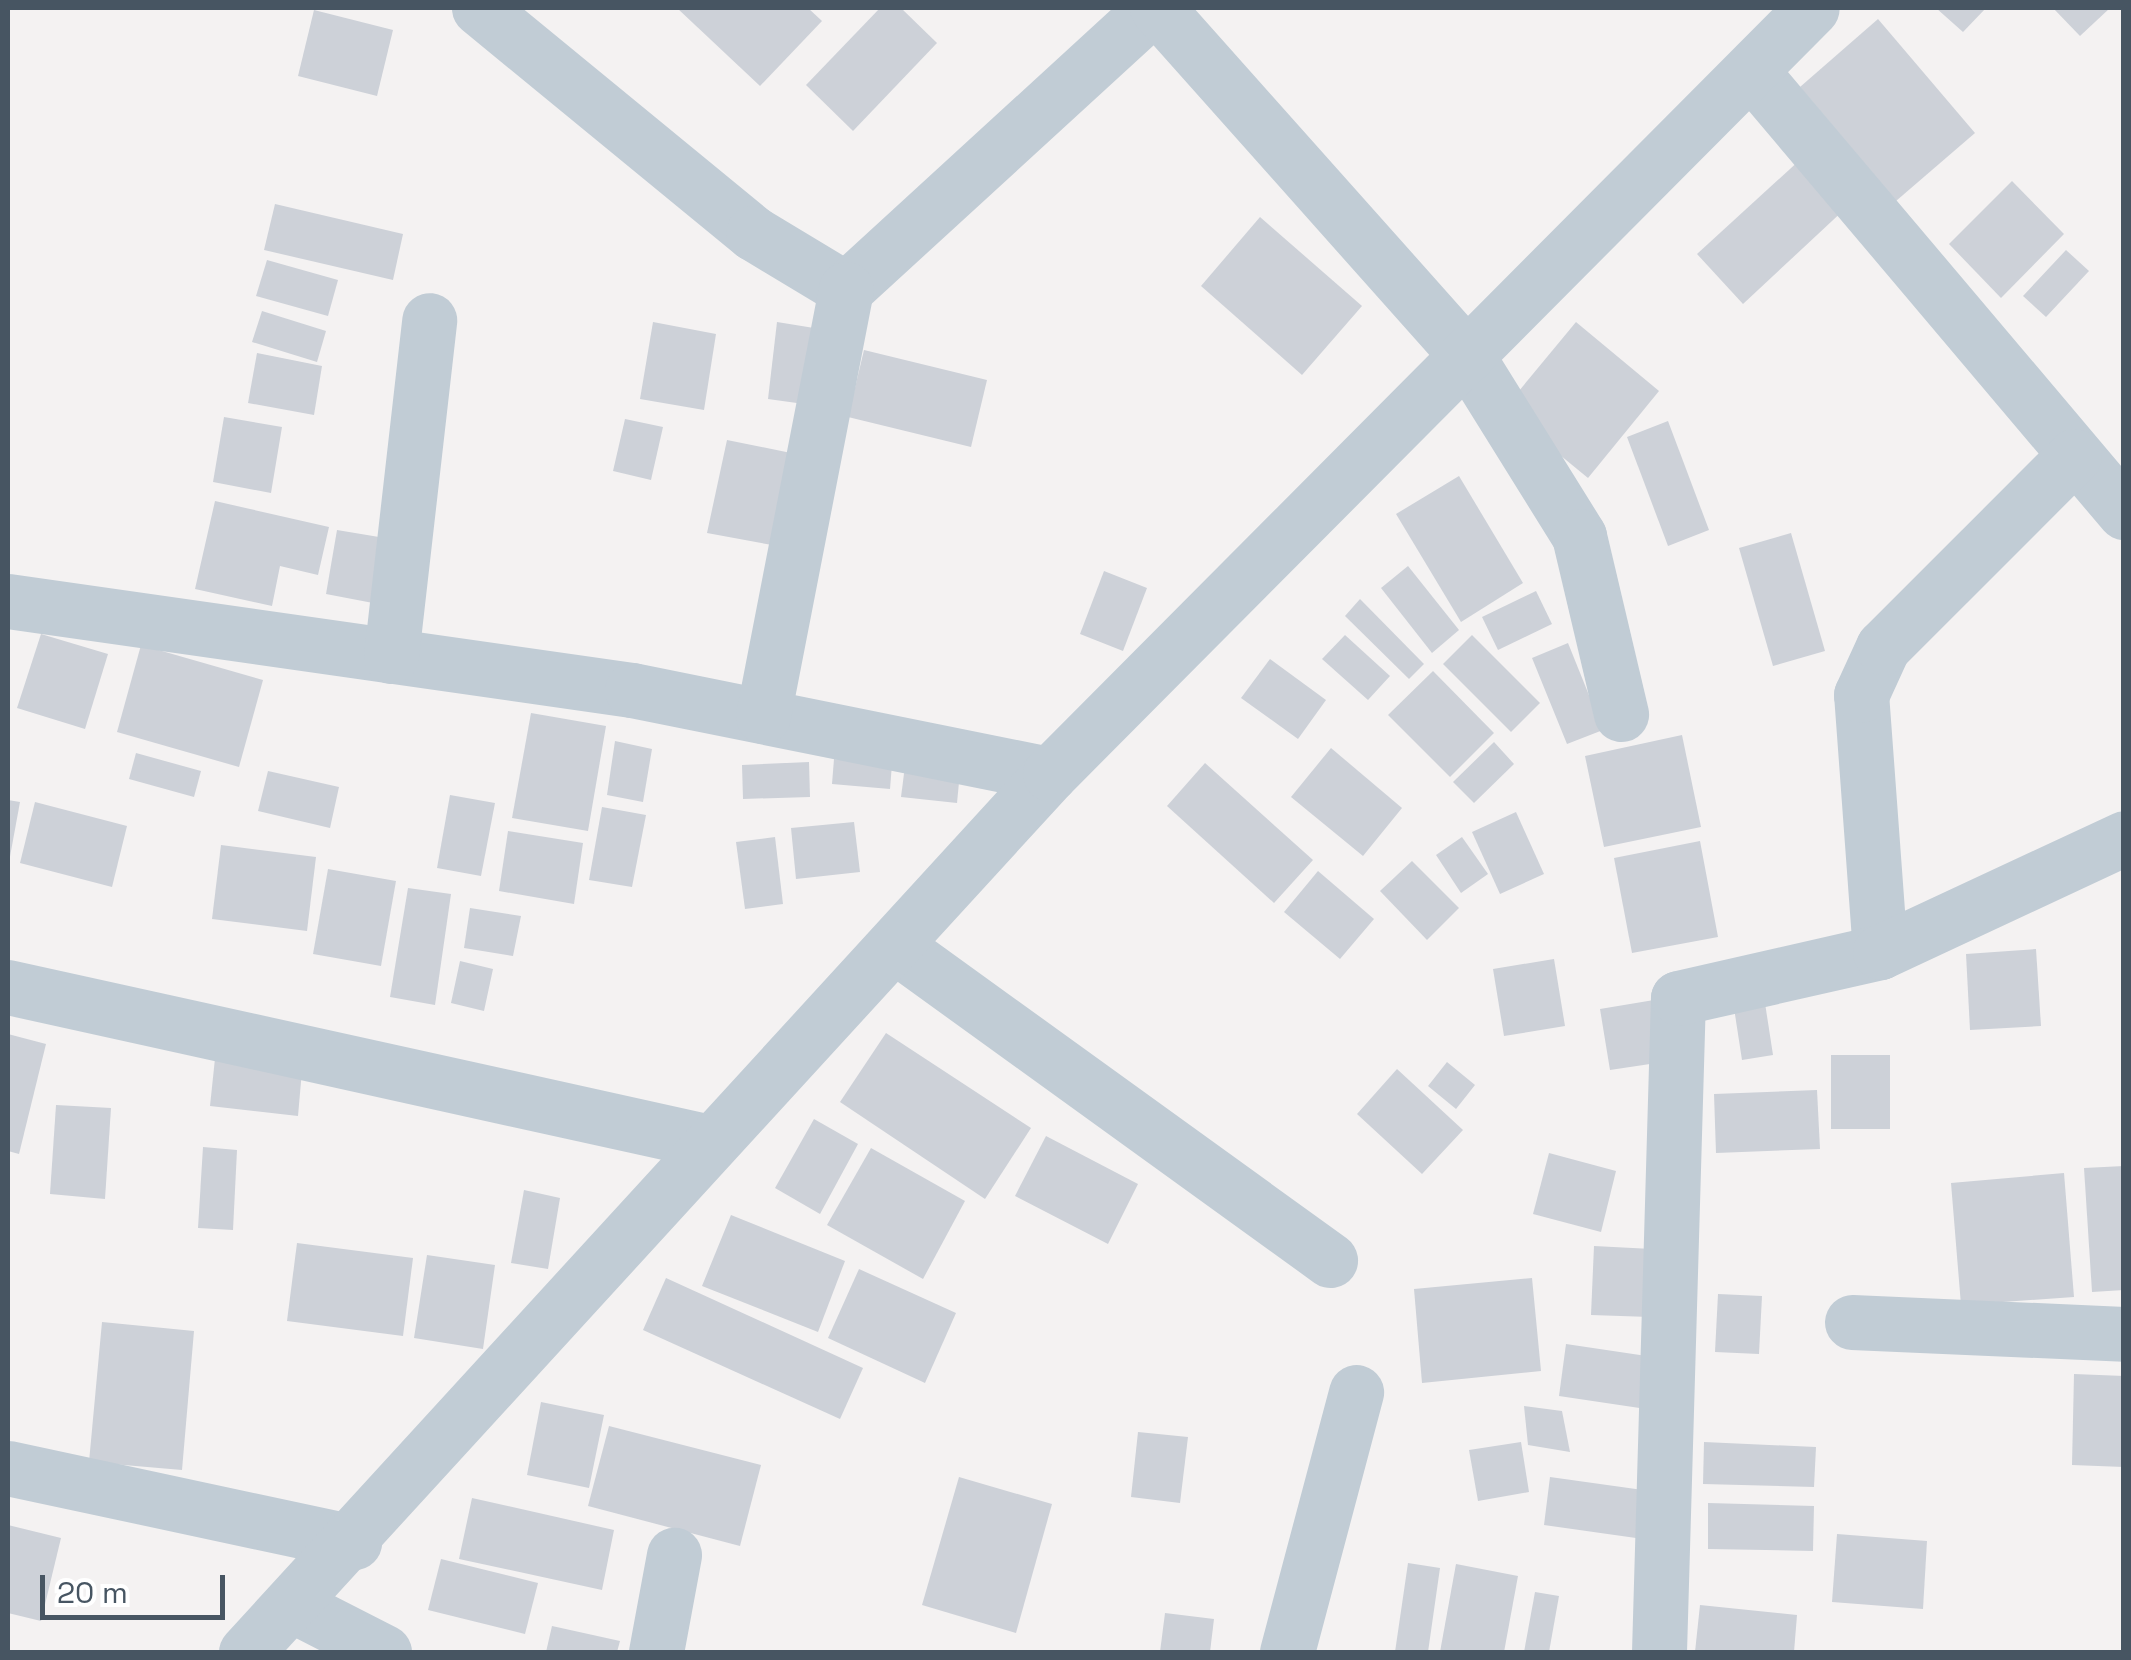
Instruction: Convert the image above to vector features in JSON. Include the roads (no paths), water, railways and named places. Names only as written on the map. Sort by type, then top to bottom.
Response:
[{"type":"street","points":[[479,8],[752,233],[846,289]]},
{"type":"street","points":[[763,716],[846,289],[1155,8],[1468,356],[1579,536],[1622,714]]},
{"type":"street","points":[[246,1652],[296,1607],[710,1142],[898,948],[1050,774],[1812,8]]},
{"type":"street","points":[[1751,72],[2124,512]]},
{"type":"street","points":[[391,656],[428,320]]},
{"type":"street","points":[[1880,952],[1861,695],[1883,646],[2074,456]]},
{"type":"street","points":[[8,600],[763,716],[1050,774]]},
{"type":"street","points":[[1659,1652],[1678,998],[1880,952],[2124,838]]},
{"type":"street","points":[[898,948],[1330,1260]]},
{"type":"street","points":[[8,987],[710,1142]]},
{"type":"street","points":[[1852,1322],[2124,1334]]},
{"type":"street","points":[[1287,1652],[1356,1392]]},
{"type":"street","points":[[8,1468],[354,1542]]},
{"type":"street","points":[[656,1652],[674,1555]]},
{"type":"street","points":[[296,1607],[384,1652]]}]
